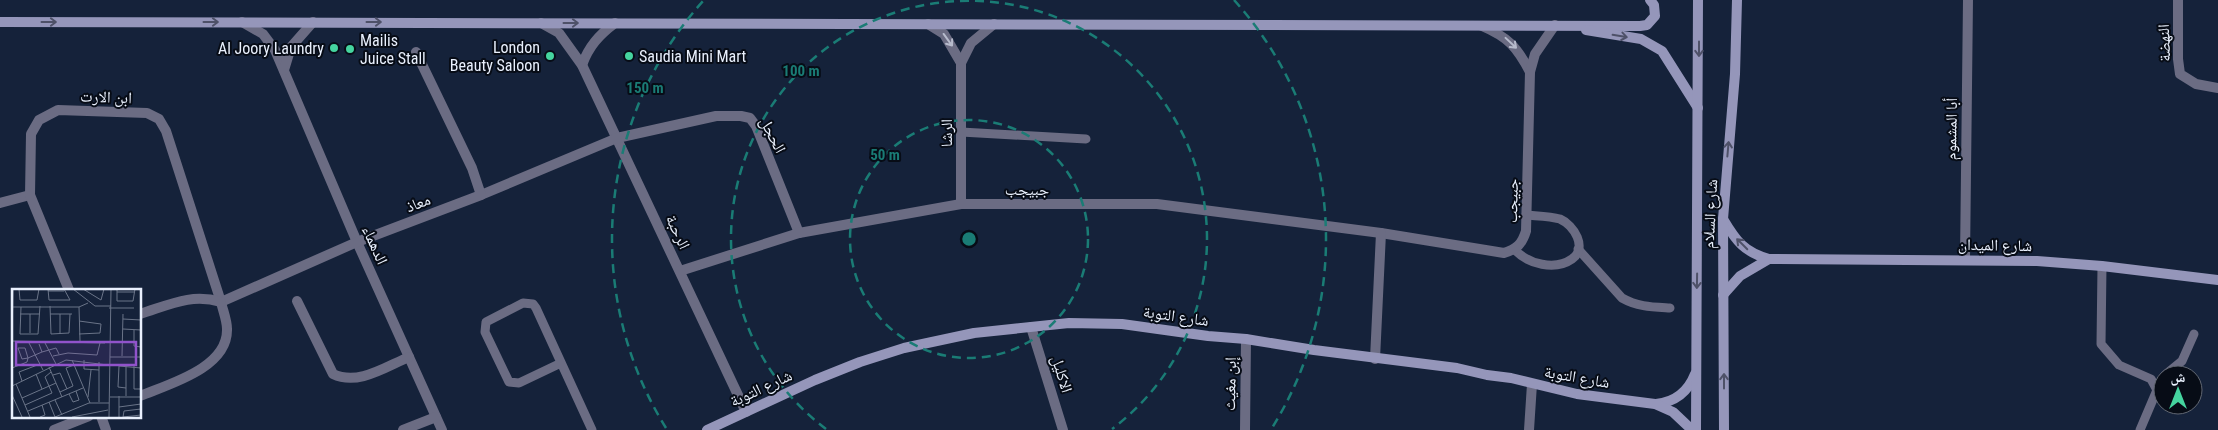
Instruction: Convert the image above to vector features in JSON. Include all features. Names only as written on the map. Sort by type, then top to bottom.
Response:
[{"type":"street","points":[[0,22],[1647,25],[1652,21],[1656,11],[1650,0]]},
{"type":"street","name":"شارع السلام","points":[[1694,430],[1699,110],[1698,0]]},
{"type":"street","name":"شارع السلام","points":[[1724,430],[1723,219],[1735,74],[1737,0]]},
{"type":"street","name":"أبا المشموم","points":[[1965,259],[1968,0]]},
{"type":"street","name":"النهضة","points":[[2178,0],[2178,59],[2180,74],[2196,84],[2218,88]]},
{"type":"street","name":"الدهماء","points":[[242,22],[258,31],[269,41],[284,70],[357,242],[442,430]]},
{"type":"street","points":[[284,70],[291,47],[314,22]]},
{"type":"street","name":"الرحبة","points":[[541,23],[559,33],[582,65],[746,412]]},
{"type":"street","points":[[582,65],[587,52],[595,40],[615,23]]},
{"type":"street","points":[[928,24],[944,34],[961,63]]},
{"type":"street","name":"الرشا","points":[[961,204],[961,63],[971,43],[994,24]]},
{"type":"street","points":[[1481,25],[1497,32],[1509,41],[1519,52],[1530,72]]},
{"type":"street","points":[[1555,25],[1641,39],[1652,44],[1662,51],[1669,60],[1699,110]]},
{"type":"street","name":"جبيجب","points":[[680,271],[799,233],[961,204],[1156,204],[1381,233],[1491,252],[1504,253],[1515,250],[1523,241],[1526,231],[1530,72],[1535,54],[1555,25]]},
{"type":"street","points":[[416,52],[472,168],[481,195]]},
{"type":"street","name":"ابن الارت","points":[[69,289],[30,195],[31,134],[39,120],[58,110],[147,113],[159,119],[166,130],[222,302],[227,330],[225,343],[219,354],[196,373],[141,396]]},
{"type":"street","name":"الحجل","points":[[617,138],[700,118],[740,116],[750,118],[756,126],[799,233]]},
{"type":"street","name":"معاذ","points":[[222,302],[357,242],[481,195],[617,138]]},
{"type":"street","points":[[0,203],[30,195]]},
{"type":"street","name":"شارع الميدان","points":[[1723,219],[1732,234],[1746,249],[1769,259],[1965,259],[2102,266],[2218,280]]},
{"type":"street","points":[[1375,358],[1381,233]]},
{"type":"street","points":[[1723,295],[1740,276],[1769,259]]},
{"type":"street","points":[[141,314],[191,298],[207,298],[222,302]]},
{"type":"street","points":[[297,300],[333,374],[342,379],[357,379],[409,357]]},
{"type":"street","name":"شارع التوبة","points":[[707,430],[815,380],[860,362],[904,348],[929,341],[974,333],[1069,323],[1122,324],[1208,336],[1246,338],[1375,358],[1457,368],[1487,375],[1512,378],[1577,394],[1654,404],[1664,403],[1681,394],[1688,388],[1696,372]]},
{"type":"street","name":"الاكليل","points":[[1032,327],[1061,429]]},
{"type":"street","name":"إبن مغيث","points":[[1245,430],[1246,338]]},
{"type":"street","points":[[1529,430],[1532,384]]},
{"type":"street","name":"شارع التوبة","points":[[1654,404],[1673,412],[1694,430]]},
{"type":"street","points":[[403,430],[436,417]]},
{"type":"street","points":[[54,430],[84,418]]},
{"type":"street","points":[[102,418],[106,430]]},
{"type":"lane","points":[[961,132],[1086,139]]},
{"type":"lane","points":[[1515,250],[1522,258],[1530,262],[1562,264],[1573,258],[1578,249],[1577,235],[1570,224],[1558,219],[1526,215]]},
{"type":"lane","points":[[1578,249],[1622,298],[1646,307],[1670,308]]},
{"type":"lane","points":[[2102,266],[2100,344],[2118,365],[2151,379],[2157,390],[2140,430]]},
{"type":"lane","points":[[561,363],[519,383],[509,382],[485,332],[486,322],[523,304],[533,304],[561,363],[592,430]]},
{"type":"lane","points":[[2177,365],[2182,361],[2194,334]]},
{"type":"place","name":"Al Joory Laundry","points":[[334,48]]},
{"type":"place","name":"Mailis Juice Stall","points":[[350,49]]},
{"type":"place","name":"London Beauty Saloon","points":[[550,56]]},
{"type":"place","name":"Saudia Mini Mart","points":[[629,56]]}]
